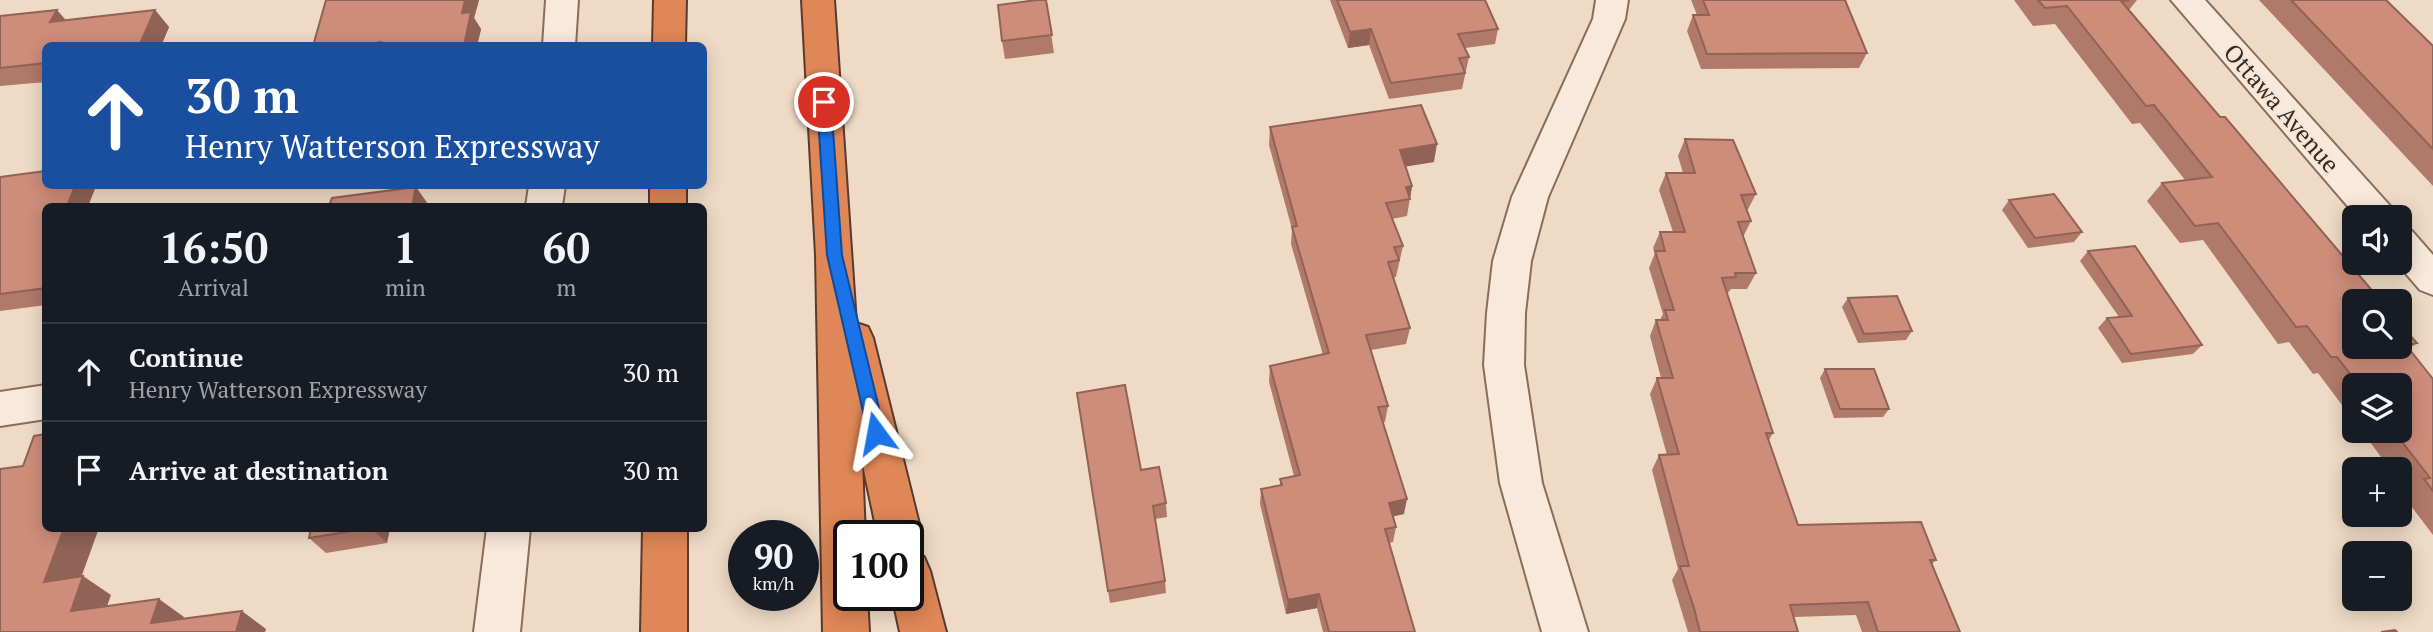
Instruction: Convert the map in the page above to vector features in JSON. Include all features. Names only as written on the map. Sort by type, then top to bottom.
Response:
[{"type":"highway","points":[[669,42],[670,0]]},
{"type":"highway","points":[[818,0],[835,255],[846,632]]},
{"type":"highway","points":[[835,255],[896,520]]},
{"type":"highway","points":[[664,632],[665,532]]},
{"type":"highway","points":[[918,611],[923,632]]},
{"type":"street","points":[[559,42],[562,0]]},
{"type":"street","points":[[1565,632],[1521,483],[1504,365],[1506,313],[1513,261],[1530,197],[1609,19],[1612,0]]},
{"type":"street","name":"Ottawa Avenue","points":[[2187,0],[2367,205]]},
{"type":"street","points":[[2412,256],[2433,280]]},
{"type":"street","points":[[0,409],[42,403]]},
{"type":"street","points":[[497,632],[509,532]]},
{"type":"building","points":[[326,0],[465,0],[462,13],[471,12],[465,42],[314,42]]},
{"type":"building","points":[[1046,0],[1052,35],[1002,41],[998,5]]},
{"type":"building","points":[[1337,0],[1485,0],[1498,29],[1458,34],[1469,57],[1459,58],[1465,73],[1391,83],[1371,29],[1350,32]]},
{"type":"building","points":[[1703,0],[1845,0],[1867,53],[1707,54],[1693,15],[1709,15]]},
{"type":"building","points":[[2038,0],[2129,0],[2121,1],[2220,117],[2225,117],[2342,255],[2342,275],[2359,275],[2371,289],[2342,289],[2342,359],[2412,359],[2412,353],[2433,379],[2433,491],[2424,479],[2430,478],[2403,443],[2412,443],[2412,373],[2350,373],[2337,357],[2331,357],[2307,326],[2296,327],[2218,223],[2195,226],[2162,183],[2212,177],[2154,105],[2146,106],[2067,6],[2045,8]]},
{"type":"building","points":[[2291,0],[2386,0],[2433,46],[2433,149]]},
{"type":"building","points":[[57,10],[50,22],[155,10],[141,42],[42,42],[42,63],[0,68],[0,16]]},
{"type":"building","points":[[1421,105],[1437,144],[1400,150],[1412,186],[1406,187],[1410,199],[1386,203],[1403,246],[1394,247],[1399,260],[1388,262],[1410,328],[1366,335],[1388,406],[1378,407],[1407,499],[1389,503],[1396,527],[1385,529],[1415,632],[1329,632],[1319,594],[1288,600],[1261,489],[1282,485],[1280,479],[1300,475],[1270,366],[1329,353],[1292,227],[1297,226],[1270,127]]},
{"type":"building","points":[[1685,139],[1733,140],[1756,194],[1741,195],[1751,221],[1738,222],[1756,273],[1735,273],[1736,277],[1722,278],[1773,433],[1766,433],[1798,525],[1921,522],[1936,560],[1930,560],[1960,632],[1878,632],[1868,602],[1790,605],[1798,632],[1700,632],[1680,566],[1689,566],[1659,455],[1679,454],[1657,378],[1673,378],[1656,320],[1668,320],[1665,310],[1674,310],[1655,251],[1665,251],[1660,232],[1685,232],[1666,173],[1695,173]]},
{"type":"building","points":[[42,172],[42,189],[74,189],[68,203],[42,203],[42,289],[0,294],[0,177]]},
{"type":"building","points":[[416,189],[413,203],[330,203],[332,198]]},
{"type":"building","points":[[2054,194],[2082,232],[2035,238],[2009,200]]},
{"type":"building","points":[[2135,246],[2202,345],[2131,354],[2107,318],[2132,316],[2088,251]]},
{"type":"building","points":[[1897,296],[1912,331],[1864,334],[1848,298]]},
{"type":"building","points":[[1825,369],[1874,369],[1889,409],[1840,409]]},
{"type":"building","points":[[1125,385],[1141,470],[1159,467],[1166,503],[1153,506],[1165,581],[1108,591],[1077,393]]},
{"type":"building","points":[[42,435],[42,532],[63,532],[44,582],[83,576],[71,611],[159,599],[151,623],[242,611],[236,632],[0,632],[0,469],[23,466],[34,436]]},
{"type":"building","points":[[310,532],[346,532],[309,538]]},
{"type":"route","points":[[824,102],[835,255],[876,433]]}]
